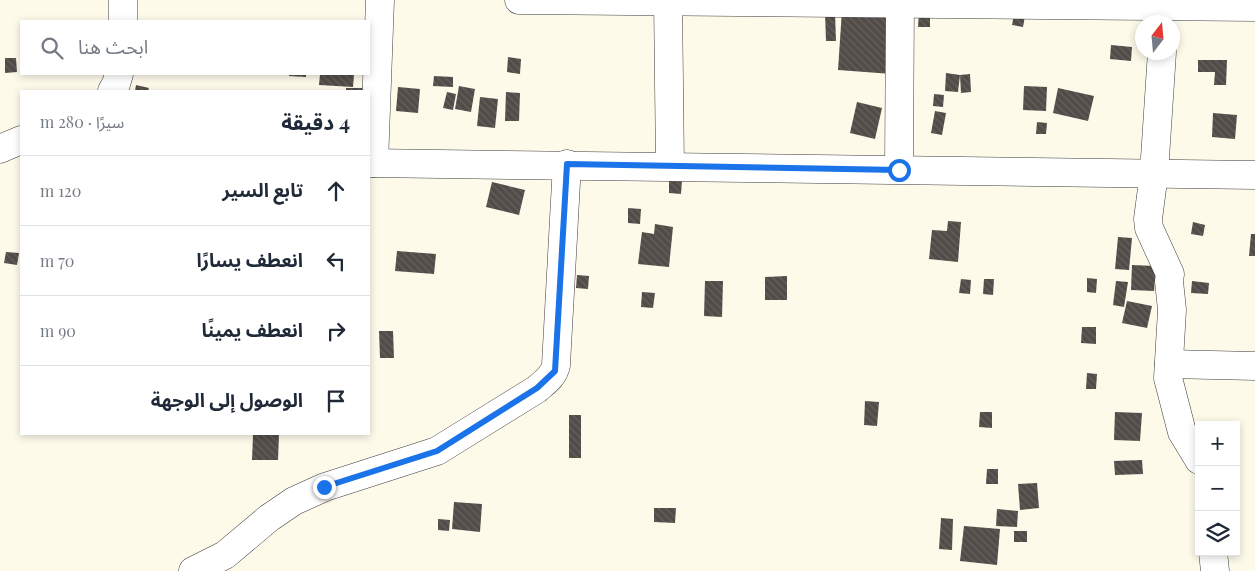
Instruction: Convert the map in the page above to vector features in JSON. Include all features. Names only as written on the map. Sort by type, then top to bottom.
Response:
[{"type":"street","points":[[122,20],[124,0]]},
{"type":"street","points":[[380,0],[371,163],[567,164],[1255,175]]},
{"type":"street","points":[[519,0],[900,1],[1166,9],[1255,7]]},
{"type":"street","points":[[668,1],[670,166]]},
{"type":"street","points":[[899,170],[900,1]]},
{"type":"street","points":[[1161,60],[1154,173],[1148,219],[1149,228],[1170,274],[1169,288],[1172,310],[1168,378],[1182,432],[1195,453]]},
{"type":"street","points":[[113,90],[119,75]]},
{"type":"street","points":[[0,149],[20,140]]},
{"type":"street","points":[[0,158],[20,159]]},
{"type":"street","points":[[193,571],[225,555],[269,518],[294,501],[324,487],[437,451],[529,394],[548,379],[555,371],[556,364],[567,164]]},
{"type":"street","points":[[1169,364],[1255,366]]},
{"type":"street","points":[[1213,556],[1215,571]]},
{"type":"building","points":[[842,10],[906,14],[892,74],[838,70]]},
{"type":"building","points":[[919,11],[930,11],[930,27],[918,27]]},
{"type":"building","points":[[825,13],[835,13],[836,41],[826,41]]},
{"type":"building","points":[[1014,14],[1025,16],[1023,27],[1012,25]]},
{"type":"building","points":[[1111,45],[1132,47],[1131,61],[1110,59]]},
{"type":"building","points":[[508,57],[521,59],[520,74],[507,72]]},
{"type":"building","points":[[5,58],[16,58],[17,72],[5,73]]},
{"type":"building","points":[[1198,60],[1227,60],[1226,85],[1214,85],[1215,72],[1198,72]]},
{"type":"building","points":[[946,73],[960,75],[958,92],[945,91]]},
{"type":"building","points":[[970,74],[971,92],[961,93],[960,75]]},
{"type":"building","points":[[306,75],[306,77],[289,76]]},
{"type":"building","points":[[320,75],[354,75],[353,87],[319,85]]},
{"type":"building","points":[[434,76],[453,77],[453,87],[433,86]]},
{"type":"building","points":[[136,85],[149,88],[148,90],[135,90]]},
{"type":"building","points":[[459,86],[475,89],[471,112],[455,109]]},
{"type":"building","points":[[1024,86],[1047,87],[1046,111],[1023,110]]},
{"type":"building","points":[[398,87],[420,89],[418,113],[396,111]]},
{"type":"building","points":[[346,88],[369,88],[369,90],[346,90]]},
{"type":"building","points":[[1058,88],[1094,96],[1088,121],[1053,113]]},
{"type":"building","points":[[447,92],[456,94],[453,110],[443,108]]},
{"type":"building","points":[[506,92],[520,93],[519,121],[505,121]]},
{"type":"building","points":[[934,94],[944,95],[943,107],[933,106]]},
{"type":"building","points":[[480,97],[498,99],[495,128],[477,126]]},
{"type":"building","points":[[857,102],[882,108],[875,139],[850,133]]},
{"type":"building","points":[[935,111],[946,113],[942,135],[931,133]]},
{"type":"building","points":[[1213,113],[1237,115],[1235,139],[1212,137]]},
{"type":"building","points":[[1037,122],[1047,123],[1046,134],[1036,134]]},
{"type":"building","points":[[669,179],[682,180],[681,194],[669,193]]},
{"type":"building","points":[[492,182],[525,190],[519,215],[486,207]]},
{"type":"building","points":[[628,208],[641,209],[640,224],[628,223]]},
{"type":"building","points":[[948,221],[961,222],[958,262],[929,259],[932,230],[947,231]]},
{"type":"building","points":[[1193,222],[1205,225],[1203,236],[1191,234]]},
{"type":"building","points":[[655,224],[673,227],[669,267],[638,264],[642,232],[654,234]]},
{"type":"building","points":[[1251,234],[1255,234],[1255,256],[1249,256]]},
{"type":"building","points":[[1118,237],[1132,238],[1129,270],[1115,269]]},
{"type":"building","points":[[397,251],[436,254],[434,274],[395,271]]},
{"type":"building","points":[[6,252],[19,253],[17,265],[4,263]]},
{"type":"building","points":[[1132,265],[1156,266],[1154,291],[1131,290]]},
{"type":"building","points":[[577,275],[589,276],[588,289],[576,288]]},
{"type":"building","points":[[787,276],[787,300],[765,300],[765,277]]},
{"type":"building","points":[[1087,278],[1097,279],[1096,293],[1087,292]]},
{"type":"building","points":[[961,279],[971,280],[970,294],[959,293]]},
{"type":"building","points":[[984,279],[994,279],[993,295],[983,294]]},
{"type":"building","points":[[705,281],[723,281],[722,317],[704,316]]},
{"type":"building","points":[[1116,281],[1128,282],[1124,307],[1113,305]]},
{"type":"building","points":[[1192,281],[1209,283],[1208,294],[1191,293]]},
{"type":"building","points":[[642,292],[655,293],[653,308],[641,307]]},
{"type":"building","points":[[1127,301],[1152,306],[1147,328],[1122,323]]},
{"type":"building","points":[[1082,327],[1096,327],[1096,344],[1081,343]]},
{"type":"building","points":[[379,331],[393,331],[394,358],[380,358]]},
{"type":"building","points":[[1087,373],[1097,374],[1096,389],[1086,389]]},
{"type":"building","points":[[865,401],[879,402],[877,426],[864,425]]},
{"type":"building","points":[[980,412],[992,412],[992,428],[979,427]]},
{"type":"building","points":[[1115,412],[1142,413],[1140,441],[1114,440]]},
{"type":"building","points":[[569,415],[581,415],[581,458],[569,458]]},
{"type":"building","points":[[253,435],[279,435],[278,460],[252,460]]},
{"type":"building","points":[[1142,460],[1143,474],[1115,475],[1114,461]]},
{"type":"building","points":[[987,469],[998,469],[998,484],[986,484]]},
{"type":"building","points":[[1037,483],[1039,508],[1020,510],[1018,484]]},
{"type":"building","points":[[454,502],[482,504],[480,532],[452,529]]},
{"type":"building","points":[[654,508],[676,508],[675,523],[654,522]]},
{"type":"building","points":[[997,509],[1018,511],[1017,527],[996,526]]},
{"type":"building","points":[[941,518],[953,519],[952,550],[939,549]]},
{"type":"building","points":[[438,519],[450,520],[449,531],[438,530]]},
{"type":"building","points":[[964,526],[1000,529],[997,565],[960,561]]},
{"type":"building","points":[[1014,531],[1027,531],[1027,542],[1014,542]]},
{"type":"route","points":[[324,487],[437,451],[537,388],[555,371],[567,164],[899,170]]}]
